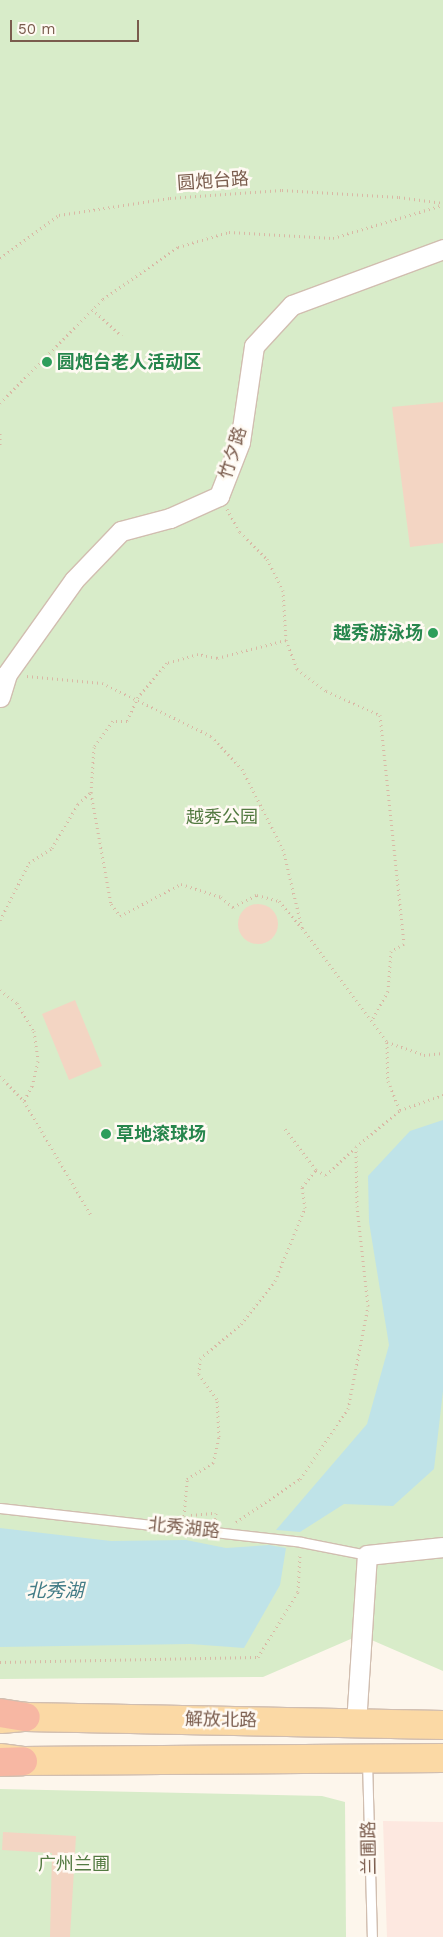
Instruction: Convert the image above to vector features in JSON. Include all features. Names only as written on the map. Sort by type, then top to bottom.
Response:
[{"type":"main road","name":"解放北路","points":[[9,1716],[356,1724],[443,1724]]},
{"type":"main road","points":[[8,1760],[443,1758]]},
{"type":"street","name":"竹夕路","points":[[0,697],[7,674],[74,580],[121,531],[170,518],[219,496],[240,442],[254,346],[292,305],[443,248]]},
{"type":"street","points":[[356,1724],[367,1555],[443,1547]]},
{"type":"lane","name":"北秀湖路","points":[[0,1508],[301,1542],[367,1555]]},
{"type":"lane","name":"兰圃路","points":[[367,1758],[372,1937]]},
{"type":"path","name":"圆炮台路","points":[[0,258],[59,215],[170,198],[282,190],[399,197],[443,204]]},
{"type":"path","points":[[0,403],[92,309],[178,247],[229,232],[333,238],[443,204]]},
{"type":"path","points":[[92,309],[122,336]]},
{"type":"path","points":[[0,433],[0,446]]},
{"type":"path","points":[[219,496],[240,532],[267,559],[284,590],[286,640],[297,669],[326,692],[380,715],[404,944],[391,951],[388,991],[372,1020]]},
{"type":"path","points":[[286,640],[217,658],[198,654],[167,663],[138,698],[126,720],[113,722],[94,747],[91,793],[111,904],[120,916],[182,884],[221,897],[234,907],[257,895],[280,901],[387,1042],[388,1081],[400,1110]]},
{"type":"path","points":[[7,674],[102,682],[138,698],[211,736],[242,769],[283,849],[302,928]]},
{"type":"path","points":[[0,920],[29,863],[52,848],[78,804],[91,793]]},
{"type":"path","points":[[0,990],[17,1003],[34,1031],[38,1061],[32,1086],[24,1101]]},
{"type":"path","points":[[387,1042],[424,1055],[443,1054]]},
{"type":"path","points":[[0,1076],[24,1101],[91,1215]]},
{"type":"path","points":[[285,1129],[316,1170],[326,1175],[400,1110],[443,1095]]},
{"type":"path","points":[[316,1170],[302,1187],[305,1208],[275,1281],[242,1324],[200,1358],[198,1374],[217,1399],[219,1437],[213,1463],[187,1479],[184,1516],[216,1513],[218,1532],[300,1479],[348,1408],[368,1306],[357,1207],[356,1148]]},
{"type":"path","points":[[0,1662],[258,1658],[298,1592],[301,1542]]},
{"type":"shaded area","points":[[383,1821],[443,1822],[443,1937],[387,1937]]},
{"type":"green space","name":"越秀公园","points":[[0,0],[443,0],[443,1671],[360,1635],[263,1677],[0,1679]]},
{"type":"green space","name":"广州兰圃","points":[[0,1789],[322,1796],[345,1802],[346,1937],[0,1937]]},
{"type":"water","points":[[443,1120],[443,1391],[434,1469],[393,1506],[344,1504],[300,1532],[276,1530],[367,1424],[389,1345],[369,1222],[368,1176],[410,1131]]},
{"type":"water","name":"北秀湖","points":[[0,1528],[111,1541],[186,1540],[226,1548],[269,1545],[286,1548],[280,1585],[244,1648],[190,1644],[0,1647]]},
{"type":"building","points":[[443,402],[443,543],[410,547],[392,407]]},
{"type":"building","points":[[258,904],[272,910],[278,924],[272,938],[258,944],[244,938],[238,924],[244,910]]},
{"type":"building","points":[[75,1000],[102,1066],[69,1080],[42,1014]]},
{"type":"building","points":[[3,1832],[76,1836],[70,1937],[50,1937],[52,1853],[2,1850]]},
{"type":"place","name":"圆炮台老人活动区","points":[[47,362]]},
{"type":"place","name":"越秀游泳场","points":[[433,633]]},
{"type":"place","name":"草地滚球场","points":[[106,1134]]}]
